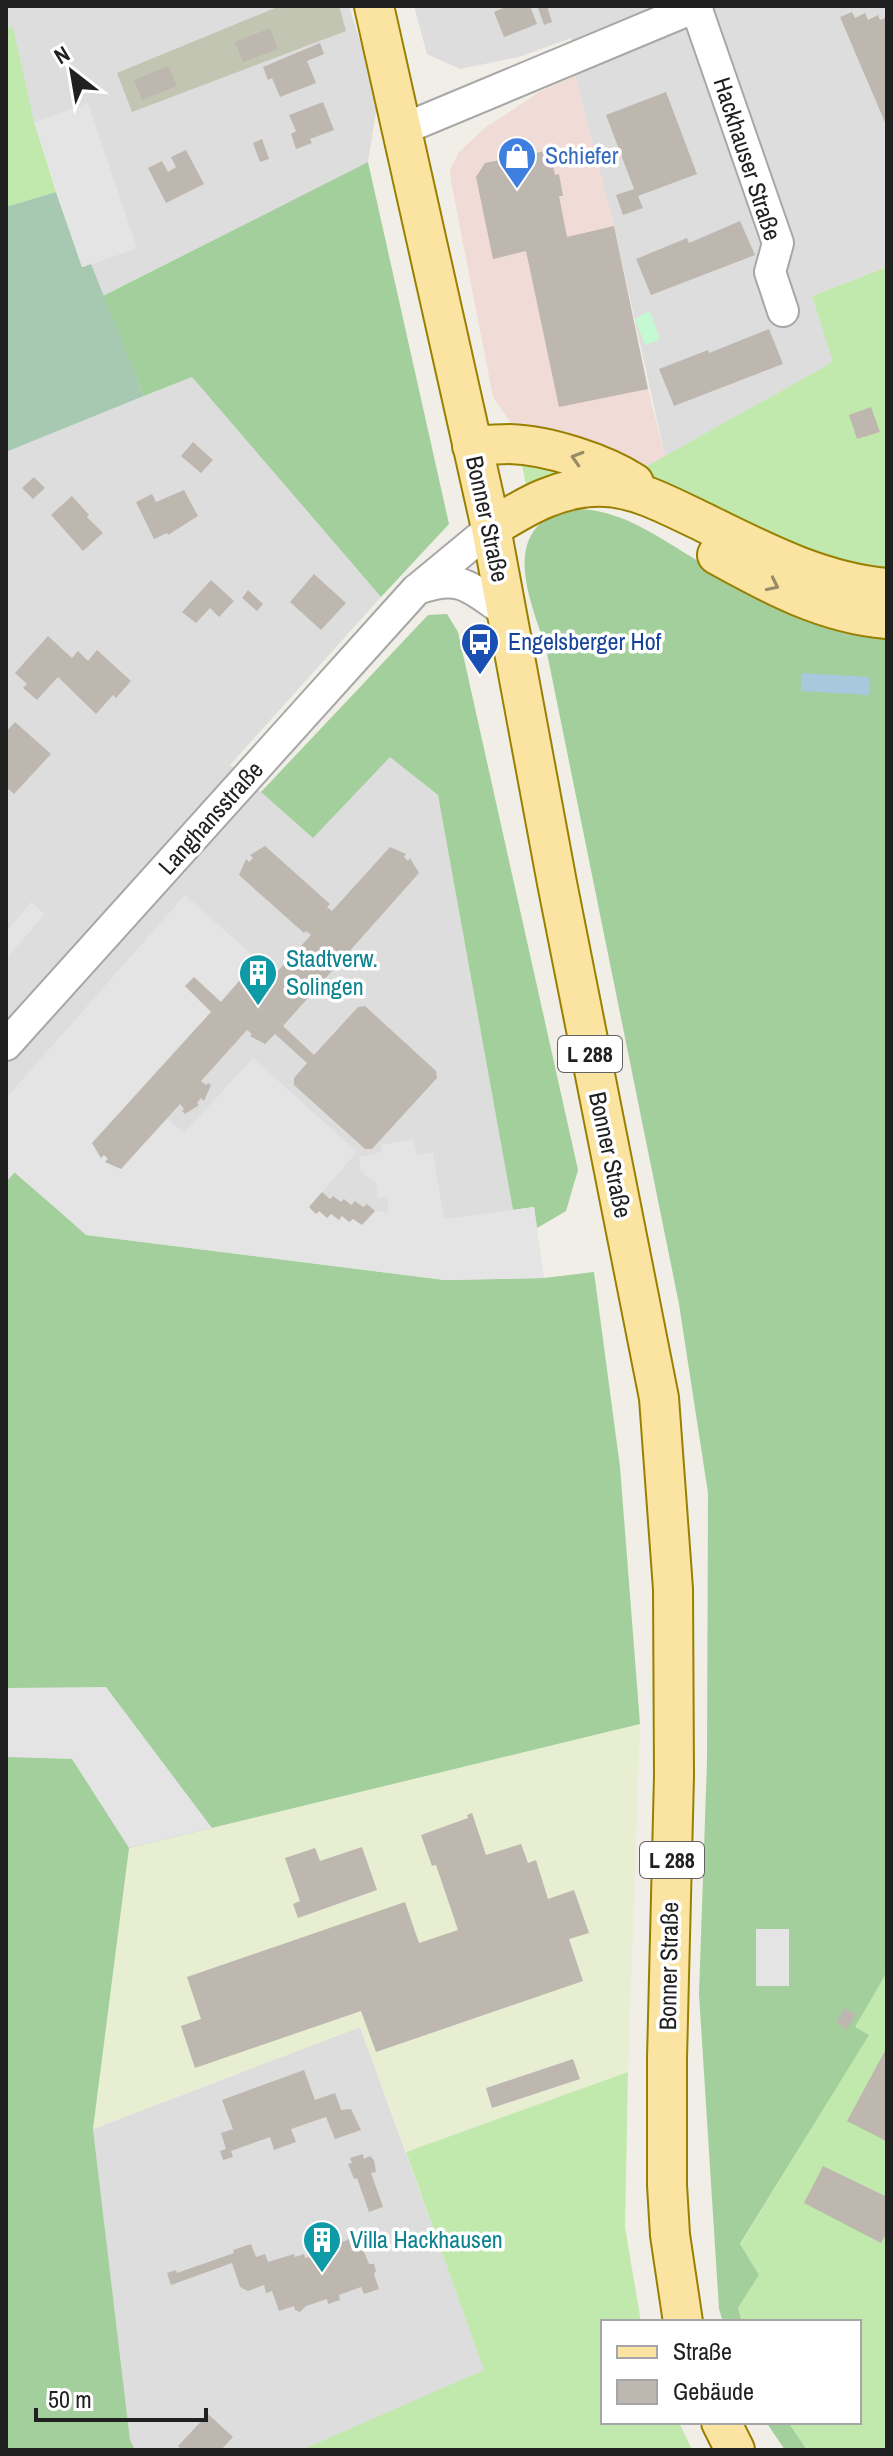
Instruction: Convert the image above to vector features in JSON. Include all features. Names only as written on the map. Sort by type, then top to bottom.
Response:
[{"type":"main road","name":"Bonner Straße","points":[[374,6],[491,528],[609,1155],[659,1398],[673,1589],[674,1776],[667,2185],[670,2235],[683,2320]]},
{"type":"main road","points":[[472,446],[512,444],[565,454],[628,479],[670,506]]},
{"type":"main road","points":[[491,528],[538,501],[578,489],[606,487],[628,491],[670,506],[785,562],[842,582],[885,603]]},
{"type":"main road","points":[[578,489],[646,516],[774,587],[834,610],[885,603]]},
{"type":"main road","points":[[722,2424],[735,2450]]},
{"type":"street","name":"Hackhauser Straße","points":[[401,130],[697,7],[778,243],[770,272],[783,311]]},
{"type":"street","name":"Langhansstraße","points":[[6,1045],[416,590],[491,528]]},
{"type":"street","points":[[416,590],[438,582],[463,584],[506,612]]},
{"type":"shaded area","points":[[6,6],[349,6],[378,99],[368,162],[103,296],[91,264],[137,248],[34,122],[56,192],[6,207]]},
{"type":"shaded area","points":[[280,6],[339,6],[346,31],[132,112],[117,73]]},
{"type":"shaded area","points":[[414,6],[887,6],[887,267],[812,296],[834,362],[665,456],[614,226],[575,76],[571,38],[519,57],[460,69],[427,54]]},
{"type":"shaded area","points":[[575,76],[614,225],[665,456],[636,472],[519,435],[493,397],[451,181],[450,170],[459,152],[485,128],[539,92]]},
{"type":"shaded area","points":[[88,103],[137,248],[82,267],[34,122]]},
{"type":"shaded area","points":[[192,377],[381,597],[230,765],[313,837],[390,756],[438,795],[513,1210],[544,1278],[14,1173],[6,1182],[6,452]]},
{"type":"shaded area","points":[[185,895],[258,960],[92,1143],[108,1159],[106,1162],[121,1169],[167,1119],[184,1133],[253,1058],[357,1152],[322,1192],[329,1199],[333,1196],[340,1202],[344,1199],[351,1205],[355,1201],[363,1207],[367,1204],[375,1211],[388,1212],[388,1197],[378,1198],[376,1182],[361,1172],[359,1157],[381,1152],[381,1145],[413,1139],[417,1155],[433,1152],[444,1219],[534,1207],[544,1278],[445,1280],[86,1235],[15,1172],[6,1182],[6,1098]]},
{"type":"shaded area","points":[[31,902],[45,914],[6,959],[6,932]]},
{"type":"shaded area","points":[[106,1687],[212,1828],[129,1848],[72,1759],[6,1757],[6,1688]]},
{"type":"shaded area","points":[[640,1724],[628,2072],[406,2152],[360,2027],[93,2129],[129,1848]]},
{"type":"shaded area","points":[[756,1929],[789,1929],[789,1986],[756,1986]]},
{"type":"shaded area","points":[[360,2027],[485,2371],[301,2450],[135,2450],[130,2440],[93,2129]]},
{"type":"green space","points":[[13,27],[34,122],[56,192],[6,207],[6,28]]},
{"type":"green space","points":[[368,162],[449,524],[381,597],[192,377],[144,396],[103,296]]},
{"type":"green space","points":[[56,192],[82,267],[91,264],[144,396],[6,452],[6,207]]},
{"type":"green space","points":[[887,267],[887,571],[838,564],[788,546],[636,472],[833,362],[812,296]]},
{"type":"green space","points":[[650,311],[660,340],[645,345],[635,319]]},
{"type":"green space","points":[[520,457],[593,469],[527,489]]},
{"type":"green space","points":[[571,509],[617,517],[742,583],[887,631],[887,1972],[855,2027],[869,2035],[740,2244],[759,2275],[738,2308],[741,2320],[722,2320],[719,2309],[699,1994],[707,1761],[708,1493],[679,1304],[547,653],[527,585],[526,550],[531,535],[542,522]]},
{"type":"green space","points":[[447,614],[458,632],[578,1170],[566,1211],[537,1228],[534,1207],[513,1210],[438,795],[390,757],[313,838],[261,792],[428,615]]},
{"type":"green space","points":[[14,1172],[87,1235],[445,1280],[544,1278],[594,1272],[620,1467],[640,1724],[129,1848],[93,2129],[130,2440],[135,2450],[6,2450],[6,1182]]},
{"type":"green space","points":[[887,1972],[887,2450],[807,2450],[789,2424],[861,2424],[861,2320],[741,2320],[738,2308],[759,2275],[740,2245],[868,2035],[854,2028]]},
{"type":"green space","points":[[628,2072],[625,2227],[641,2320],[601,2320],[601,2424],[680,2424],[692,2450],[301,2450],[484,2370],[406,2152]]},
{"type":"green space","points":[[767,2424],[789,2424],[807,2450],[785,2450]]},
{"type":"water","points":[[801,673],[870,677],[869,695],[801,691]]},
{"type":"building","points":[[508,6],[530,6],[537,24],[504,37],[494,12]]},
{"type":"building","points":[[547,6],[552,22],[544,25],[538,8]]},
{"type":"building","points":[[852,12],[855,18],[865,13],[868,20],[878,15],[880,20],[887,17],[887,127],[840,17]]},
{"type":"building","points":[[270,28],[278,49],[243,62],[235,42]]},
{"type":"building","points":[[320,43],[324,54],[307,61],[316,83],[280,97],[272,78],[268,80],[263,67]]},
{"type":"building","points":[[168,66],[177,86],[142,100],[134,80]]},
{"type":"building","points":[[666,92],[697,174],[638,196],[643,208],[623,215],[616,195],[634,189],[606,115]]},
{"type":"building","points":[[323,102],[334,130],[310,139],[312,143],[296,149],[291,134],[296,131],[289,115]]},
{"type":"building","points":[[262,139],[269,159],[260,162],[253,143]]},
{"type":"building","points":[[186,150],[204,184],[166,203],[148,168],[162,161],[168,172],[176,167],[171,157]]},
{"type":"building","points":[[550,150],[555,175],[559,174],[563,196],[559,196],[567,237],[614,226],[648,389],[559,407],[526,251],[493,259],[476,177],[485,163]]},
{"type":"building","points":[[740,221],[755,255],[651,295],[636,259],[687,238],[689,243]]},
{"type":"building","points":[[769,329],[783,364],[674,406],[659,369]]},
{"type":"building","points":[[871,407],[880,432],[857,439],[849,415]]},
{"type":"building","points":[[193,442],[213,460],[201,473],[181,456]]},
{"type":"building","points":[[34,477],[45,488],[33,499],[22,488]]},
{"type":"building","points":[[184,490],[198,516],[168,535],[154,539],[136,502],[152,494],[156,502]]},
{"type":"building","points":[[72,496],[103,533],[83,551],[51,515]]},
{"type":"building","points":[[314,574],[346,603],[321,630],[290,602]]},
{"type":"building","points":[[211,580],[234,601],[219,617],[210,608],[196,623],[182,612]]},
{"type":"building","points":[[248,590],[263,604],[257,611],[242,598]]},
{"type":"building","points":[[48,636],[72,658],[78,651],[88,661],[97,650],[131,681],[96,714],[58,677],[37,700],[23,688],[27,684],[15,673]]},
{"type":"building","points":[[15,722],[51,754],[14,794],[6,787],[6,732]]},
{"type":"building","name":"Stadtverw. Solingen","points":[[265,846],[330,904],[327,907],[332,911],[390,847],[406,854],[404,857],[408,861],[410,858],[419,873],[283,1026],[314,1055],[358,1007],[365,1006],[436,1071],[437,1078],[372,1149],[365,1149],[294,1085],[294,1078],[307,1063],[275,1034],[265,1044],[250,1036],[252,1034],[247,1030],[201,1081],[211,1085],[204,1101],[201,1098],[197,1103],[199,1105],[185,1114],[180,1104],[121,1169],[105,1162],[108,1159],[104,1155],[101,1158],[92,1143],[211,1012],[185,986],[194,977],[221,1002],[246,973],[262,979],[260,982],[264,986],[311,935],[306,931],[304,933],[239,875],[246,859],[249,862],[253,858],[250,855]]},
{"type":"building","points":[[322,1192],[330,1199],[333,1196],[341,1202],[344,1199],[351,1205],[355,1201],[363,1207],[367,1204],[375,1211],[362,1225],[353,1219],[349,1222],[342,1216],[339,1220],[331,1214],[327,1218],[309,1207]]},
{"type":"building","points":[[472,1813],[486,1855],[521,1844],[528,1863],[536,1860],[548,1899],[574,1890],[589,1933],[569,1939],[583,1981],[376,2052],[361,2011],[195,2068],[181,2026],[201,2019],[187,1977],[405,1902],[419,1943],[458,1930],[436,1865],[432,1866],[421,1835],[468,1818],[467,1815]]},
{"type":"building","points":[[362,1847],[377,1890],[298,1918],[293,1904],[300,1901],[285,1858],[315,1848],[320,1861]]},
{"type":"building","points":[[844,2008],[856,2014],[847,2029],[836,2023]]},
{"type":"building","points":[[887,2047],[887,2139],[886,2141],[847,2121]]},
{"type":"building","points":[[573,2059],[580,2079],[492,2108],[486,2088]]},
{"type":"building","points":[[304,2070],[315,2100],[335,2093],[341,2110],[351,2109],[361,2130],[335,2139],[326,2117],[291,2129],[296,2142],[274,2150],[270,2137],[231,2151],[233,2157],[223,2160],[220,2151],[226,2149],[221,2133],[233,2129],[222,2100]]},
{"type":"building","points":[[363,2154],[364,2159],[370,2156],[374,2160],[376,2172],[371,2173],[383,2207],[369,2212],[357,2178],[354,2179],[348,2164],[352,2163],[350,2158]]},
{"type":"building","points":[[823,2166],[887,2197],[887,2232],[881,2243],[804,2203]]},
{"type":"building","name":"Villa Hackhausen","points":[[337,2229],[342,2242],[359,2235],[365,2238],[368,2244],[363,2249],[369,2264],[374,2264],[379,2289],[364,2294],[361,2287],[339,2295],[340,2300],[328,2304],[327,2299],[306,2306],[300,2312],[294,2306],[279,2311],[272,2291],[266,2293],[264,2285],[248,2291],[240,2287],[232,2263],[171,2285],[167,2273],[176,2270],[177,2273],[251,2244],[256,2257],[265,2254],[268,2262],[294,2254],[295,2257],[304,2254],[305,2258],[317,2254],[319,2249],[331,2249],[325,2233]]},
{"type":"building","points":[[208,2414],[233,2437],[221,2450],[182,2450],[178,2446]]},
{"type":"place","name":"Schiefer","points":[[517,190]]},
{"type":"place","name":"Engelsberger Hof","points":[[480,676]]},
{"type":"place","name":"Stadtverw. Solingen","points":[[258,1007]]},
{"type":"place","name":"Villa Hackhausen","points":[[322,2274]]}]
